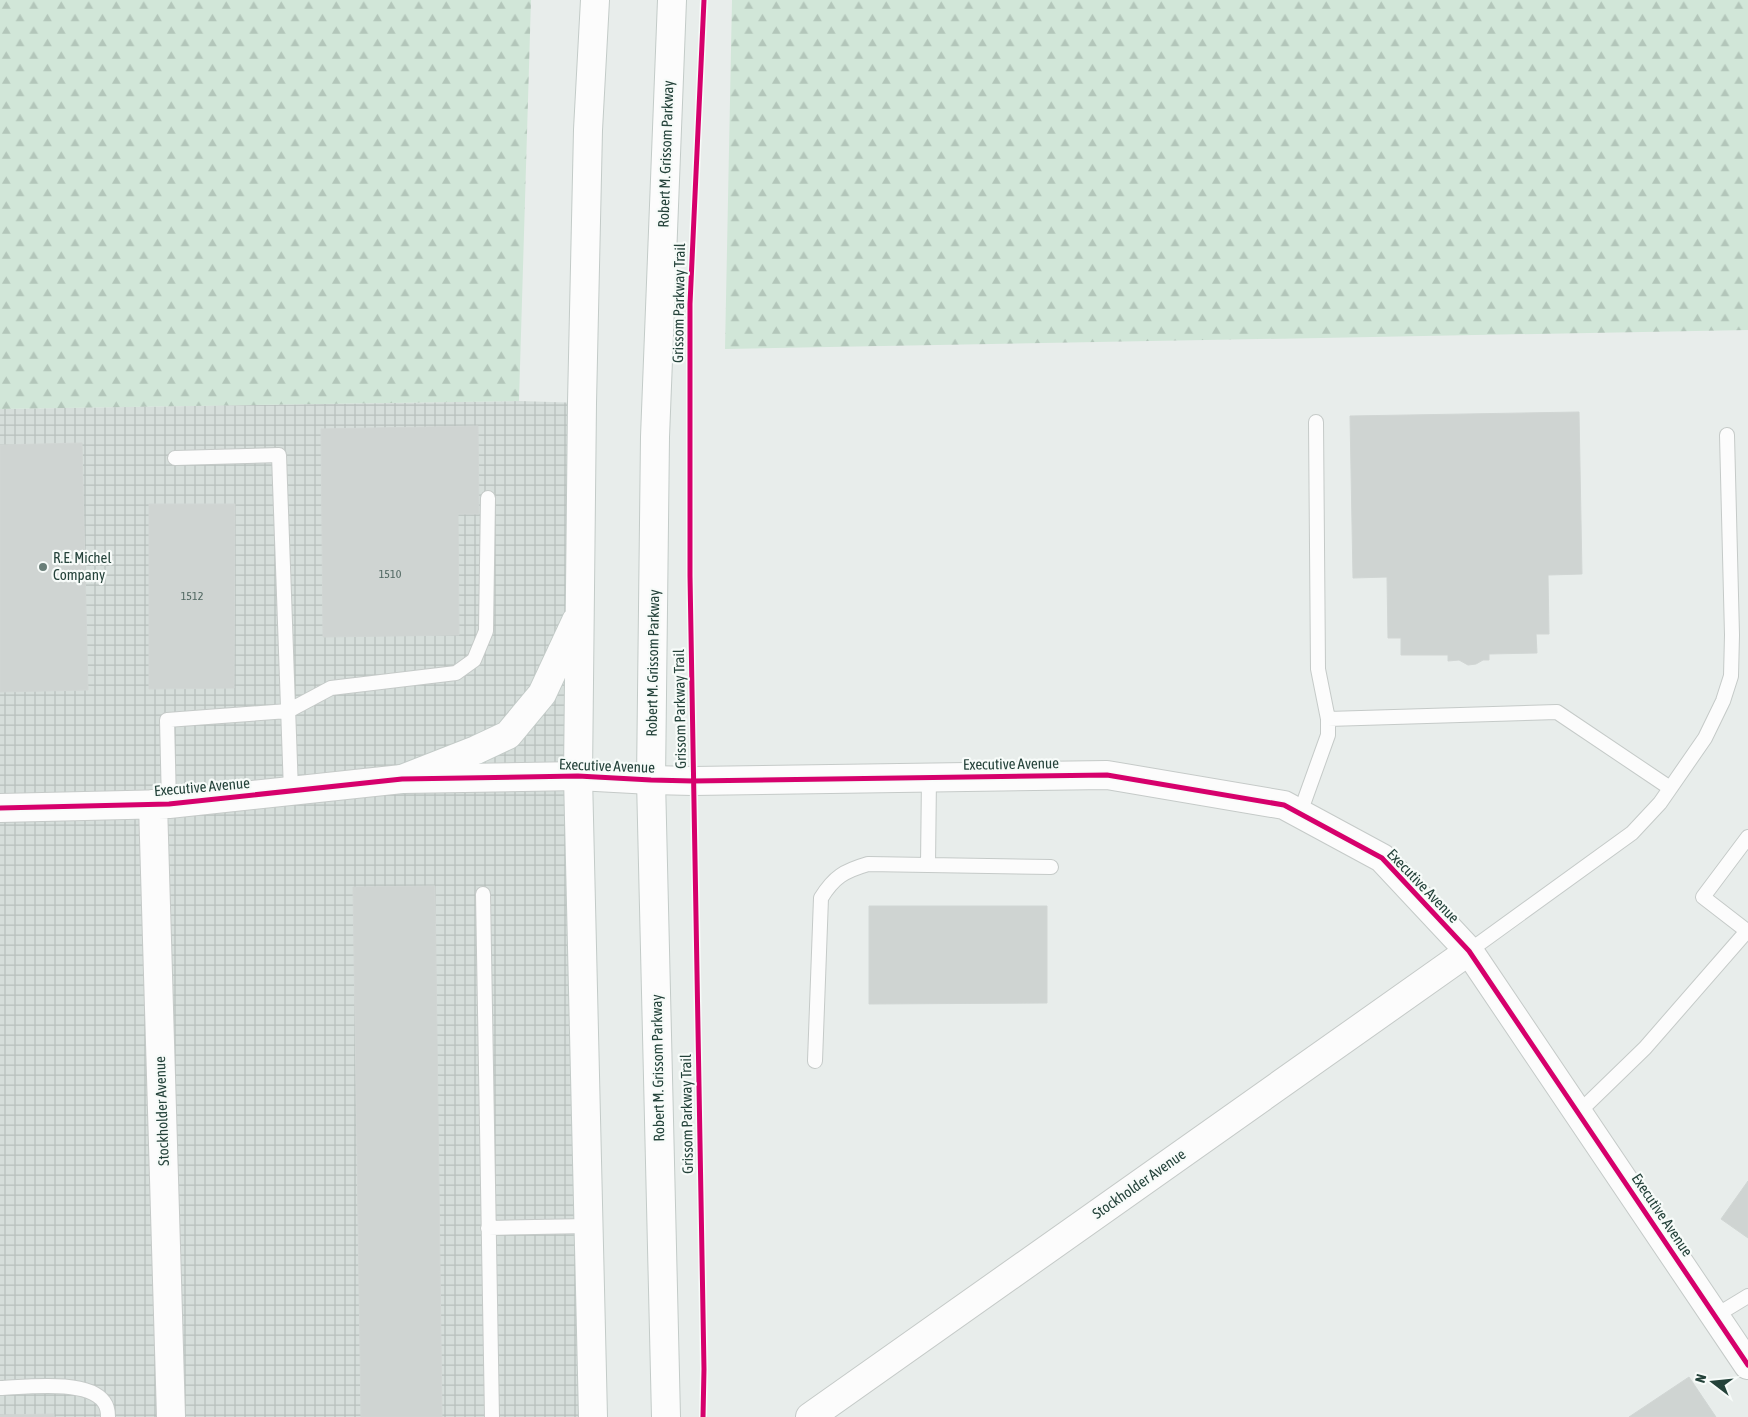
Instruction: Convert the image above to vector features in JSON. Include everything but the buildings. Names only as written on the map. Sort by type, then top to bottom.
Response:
[{"type":"street","points":[[593,1417],[578,776],[588,140],[595,0]]},
{"type":"street","name":"Robert M. Grissom Parkway","points":[[666,1417],[651,780],[655,438],[672,0]]},
{"type":"street","points":[[402,779],[476,750],[508,735],[542,694],[580,613]]},
{"type":"street","name":"Executive Avenue","points":[[0,808],[161,804],[402,779],[578,776],[651,780],[1107,775],[1284,805],[1382,858],[1469,951],[1748,1365]]},
{"type":"street","name":"Stockholder Avenue","points":[[161,804],[170,1417]]},
{"type":"street","name":"Stockholder Avenue","points":[[810,1417],[1469,951]]},
{"type":"lane","points":[[1300,813],[1328,735],[1328,719],[1318,669],[1316,422]]},
{"type":"lane","points":[[1469,951],[1632,833],[1660,802],[1705,738],[1723,701],[1731,676],[1732,635],[1727,435]]},
{"type":"lane","points":[[174,458],[280,454],[291,791]]},
{"type":"lane","points":[[161,804],[167,720],[288,711],[331,688],[456,673],[474,660],[486,631],[488,498]]},
{"type":"lane","points":[[1328,719],[1557,712],[1670,788]]},
{"type":"lane","points":[[928,865],[929,777]]},
{"type":"lane","points":[[1578,1113],[1645,1048],[1747,931],[1703,897],[1748,837]]},
{"type":"lane","points":[[815,1061],[820,898],[829,884],[848,870],[868,864],[1051,867]]},
{"type":"lane","points":[[483,894],[492,1417]]},
{"type":"lane","points":[[488,1228],[588,1226]]},
{"type":"lane","points":[[1715,1316],[1748,1296]]},
{"type":"lane","points":[[0,1388],[78,1388],[93,1393],[105,1403],[108,1417]]},
{"type":"shaded area","points":[[519,401],[582,403],[593,1417],[0,1417],[0,409]]},
{"type":"green space","points":[[0,0],[531,0],[519,401],[0,409]]},
{"type":"green space","points":[[732,0],[1748,0],[1748,330],[725,349]]},
{"type":"cycle path","name":"Grissom Parkway Trail","points":[[703,1417],[704,1369],[690,576],[690,304],[704,0]]},
{"type":"cycle path","points":[[0,808],[169,804],[402,779],[578,776],[693,781],[1107,775],[1284,805],[1382,858],[1469,951],[1748,1365]]},
{"type":"place","name":"R.E. Michel Company","points":[[43,567]]}]
